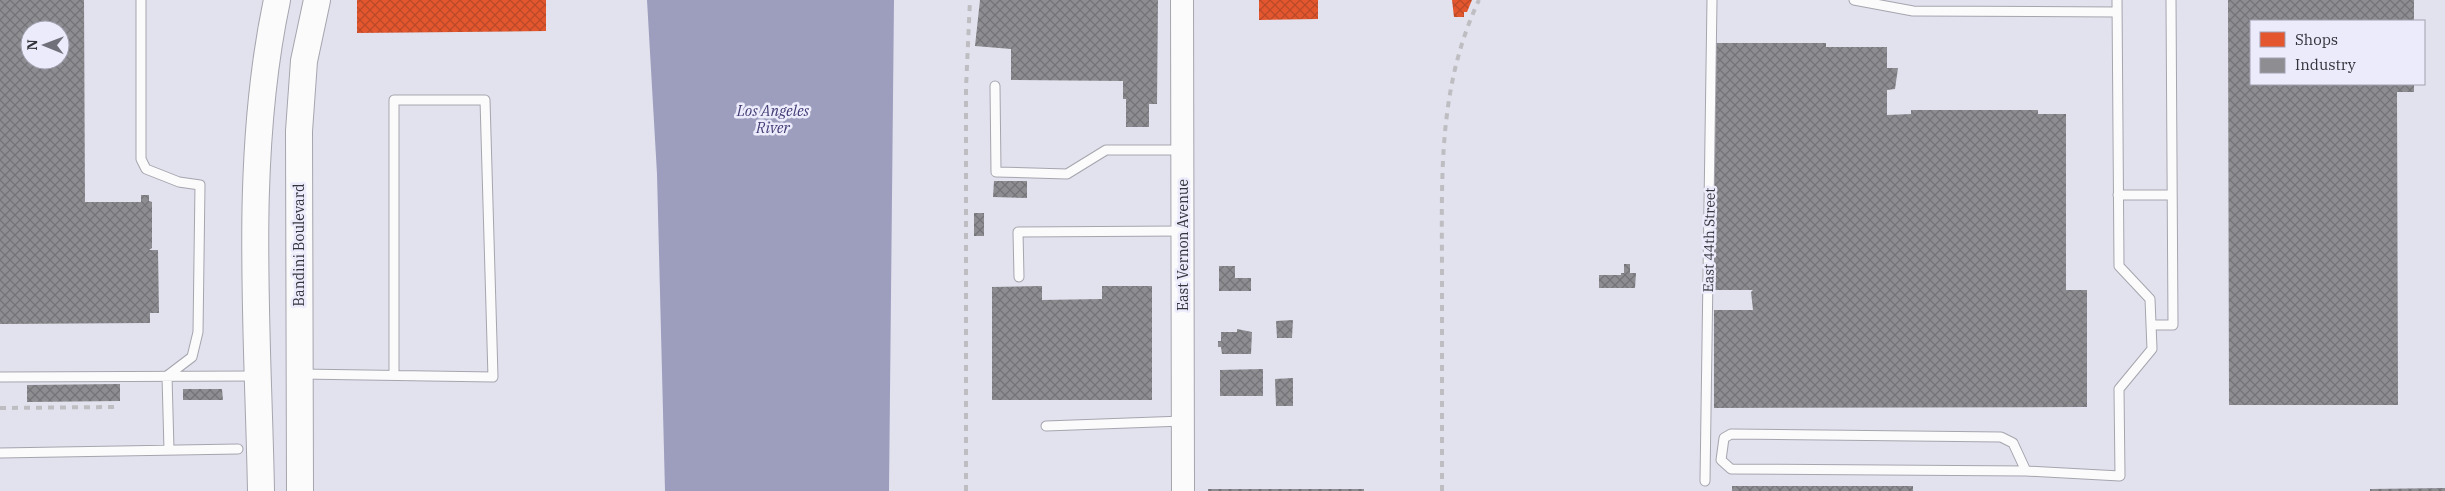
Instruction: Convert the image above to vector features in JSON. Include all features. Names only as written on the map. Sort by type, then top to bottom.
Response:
[{"type":"main road","points":[[260,491],[256,234],[258,123],[277,0]]},
{"type":"main road","name":"Bandini Boulevard","points":[[300,491],[299,122],[304,62],[317,0]]},
{"type":"street","name":"East Vernon Avenue","points":[[1182,0],[1183,491]]},
{"type":"lane","points":[[140,0],[141,159],[146,169],[179,182],[200,185],[198,332],[192,357],[167,376]]},
{"type":"lane","name":"East 44th Street","points":[[1705,480],[1712,0]]},
{"type":"lane","points":[[1854,0],[1913,11],[2117,12]]},
{"type":"lane","points":[[1706,461],[1721,460],[1731,469],[2026,471],[2120,476],[2119,389],[2152,349],[2150,299],[2119,266],[2117,0]]},
{"type":"lane","points":[[2151,325],[2173,325],[2171,0]]},
{"type":"lane","points":[[995,86],[996,172],[1067,174],[1106,150],[1182,150]]},
{"type":"lane","points":[[301,374],[493,377],[485,100],[394,100],[394,375]]},
{"type":"lane","points":[[2118,195],[2172,195]]},
{"type":"lane","points":[[1019,277],[1018,232],[1182,231]]},
{"type":"lane","points":[[167,376],[169,450]]},
{"type":"lane","points":[[0,377],[259,376]]},
{"type":"lane","points":[[1046,426],[1183,421]]},
{"type":"lane","points":[[1721,460],[1724,438],[1731,434],[2001,437],[2013,443],[2026,471]]},
{"type":"lane","points":[[0,453],[238,449]]},
{"type":"water","name":"Los Angeles River","points":[[647,0],[894,0],[889,491],[665,491],[657,174]]},
{"type":"building: Shops","points":[[357,0],[546,0],[546,31],[357,33]]},
{"type":"building: Shops","points":[[1259,0],[1318,0],[1318,19],[1259,20]]},
{"type":"building: Shops","points":[[1452,0],[1472,0],[1467,12],[1464,12],[1464,17],[1454,17]]},
{"type":"building: Industry","points":[[0,0],[84,0],[85,202],[141,202],[141,195],[149,195],[149,201],[152,202],[152,248],[149,250],[158,250],[159,313],[150,313],[150,323],[0,324]]},
{"type":"building: Industry","points":[[980,0],[1158,0],[1157,104],[1149,104],[1149,127],[1126,127],[1126,99],[1123,99],[1123,81],[1011,80],[1011,49],[975,46]]},
{"type":"building: Industry","points":[[2228,0],[2414,0],[2414,20],[2250,20],[2250,85],[2414,85],[2414,92],[2397,92],[2398,405],[2229,405]]},
{"type":"building: Industry","points":[[1715,43],[1826,43],[1826,47],[1887,47],[1887,68],[1898,68],[1895,89],[1887,90],[1887,115],[1911,114],[1911,110],[2038,110],[2038,114],[2066,114],[2066,290],[2087,290],[2087,407],[1714,408],[1714,310],[1753,310],[1751,292],[1753,290],[1714,290],[1713,48]]},
{"type":"building: Industry","points":[[994,181],[1027,181],[1027,198],[993,197]]},
{"type":"building: Industry","points":[[974,213],[984,213],[984,236],[974,236]]},
{"type":"building: Industry","points":[[1624,264],[1630,264],[1630,273],[1636,273],[1635,288],[1599,288],[1599,275],[1621,275],[1621,273],[1624,273]]},
{"type":"building: Industry","points":[[1219,266],[1235,266],[1235,278],[1251,278],[1251,291],[1219,291]]},
{"type":"building: Industry","points":[[1042,286],[1042,300],[1102,299],[1102,286],[1152,286],[1152,400],[992,400],[992,287]]},
{"type":"building: Industry","points":[[1293,320],[1292,338],[1277,338],[1276,321]]},
{"type":"building: Industry","points":[[1237,329],[1252,332],[1251,354],[1222,354],[1221,347],[1218,347],[1218,341],[1221,341],[1221,332],[1237,332]]},
{"type":"building: Industry","points":[[1263,369],[1263,396],[1220,396],[1220,370]]},
{"type":"building: Industry","points":[[1293,378],[1293,406],[1276,406],[1275,379]]},
{"type":"building: Industry","points":[[120,384],[120,401],[27,402],[27,385]]},
{"type":"building: Industry","points":[[183,389],[222,389],[223,400],[183,400]]},
{"type":"building: Industry","points":[[1732,486],[1913,486],[1913,491],[1732,491]]},
{"type":"building: Industry","points":[[2445,488],[2445,491],[2370,491],[2370,489]]},
{"type":"building: Industry","points":[[1208,489],[1364,489],[1364,491],[1208,491]]},
{"type":"railway","points":[[966,491],[966,88],[970,0]]},
{"type":"railway","points":[[1442,491],[1442,204],[1445,135],[1456,67],[1465,33],[1479,0]]},
{"type":"railway","points":[[0,408],[114,407]]}]
